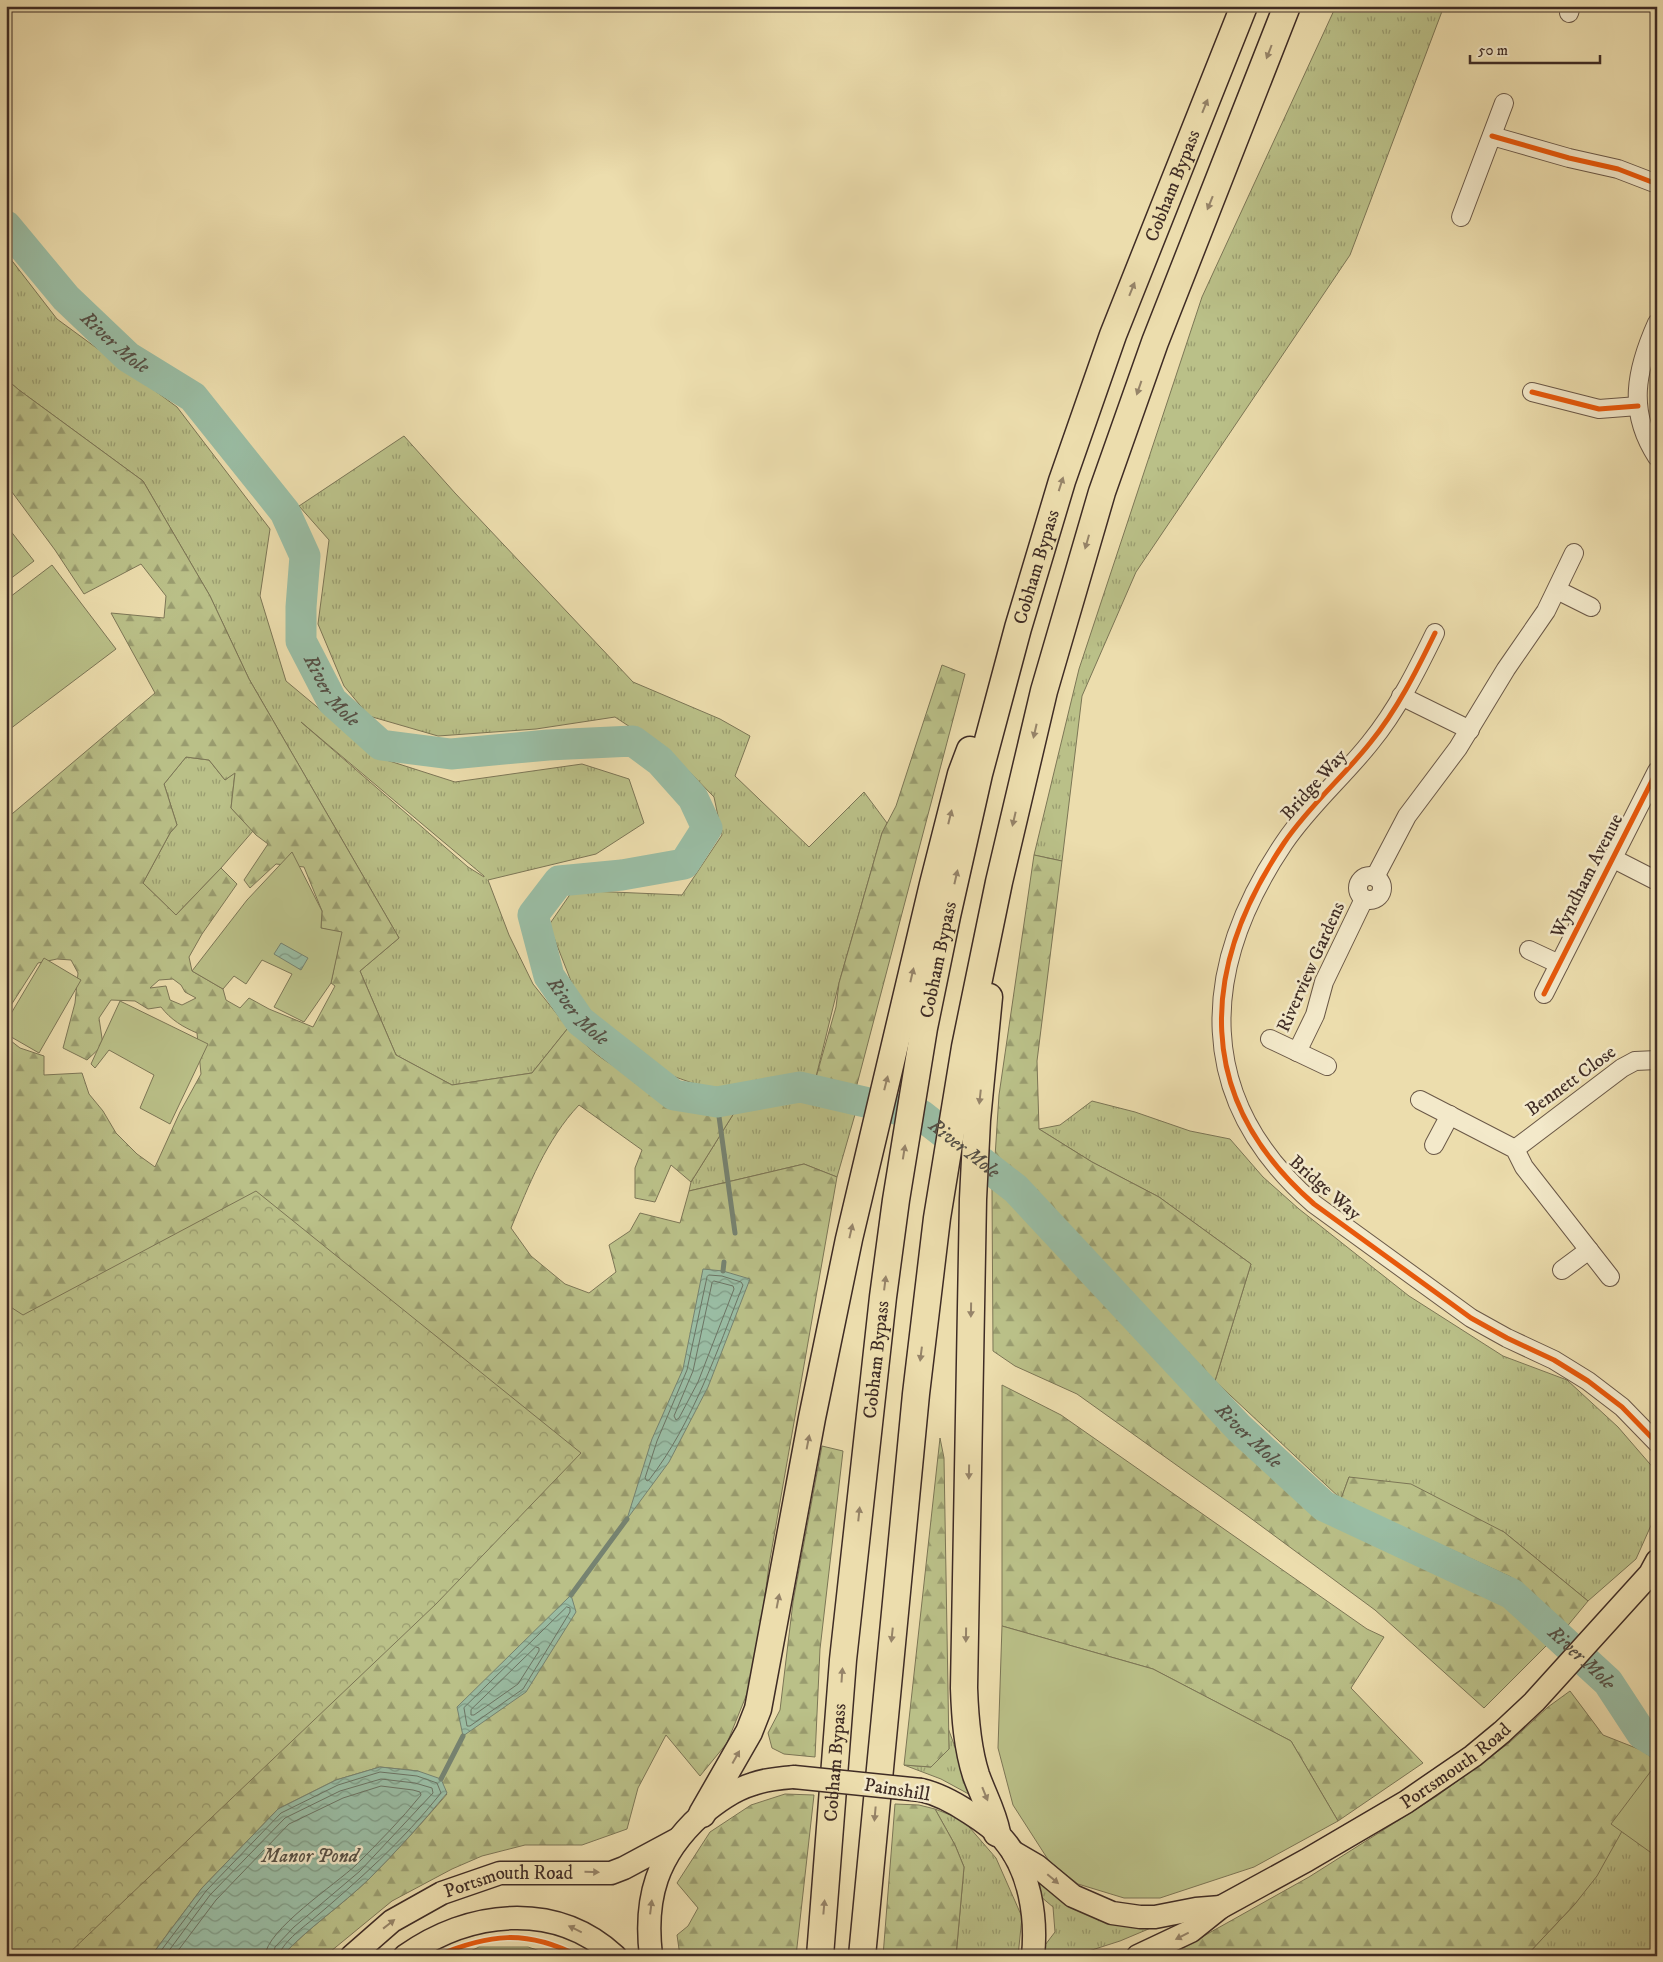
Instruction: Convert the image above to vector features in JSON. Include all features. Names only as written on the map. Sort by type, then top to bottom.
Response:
[{"type":"highway","name":"Cobham Bypass","points":[[820,1956],[843,1660],[870,1407],[896,1200],[913,1025],[1018,628],[1062,481],[1113,335],[1244,6]]},
{"type":"highway","points":[[862,1956],[915,1404],[938,1218],[975,1048],[999,882],[1044,691],[1102,492],[1155,342],[1287,6]]},
{"type":"highway","points":[[702,1814],[749,1732],[758,1709],[812,1418],[862,1182],[913,1025]]},
{"type":"highway","points":[[975,1048],[976,1130],[972,1261],[965,1709],[967,1735],[976,1775],[1005,1842]]},
{"type":"main road","name":"Portsmouth Road","points":[[1138,1956],[1191,1931],[1221,1907],[1307,1860],[1429,1787],[1495,1739],[1534,1702],[1654,1568]]},
{"type":"main road","name":"Painshill","points":[[651,1956],[649,1927],[652,1895],[669,1851],[678,1839],[714,1804],[741,1788],[754,1783],[794,1777],[921,1790],[933,1793],[964,1809],[1005,1842]]},
{"type":"main road","name":"Portsmouth Road","points":[[352,1956],[392,1921],[442,1893],[500,1873],[611,1873],[678,1839]]},
{"type":"main road","name":"Portsmouth Road","points":[[1005,1842],[1073,1896],[1085,1903],[1112,1913],[1155,1917],[1196,1909],[1221,1907]]},
{"type":"main road","points":[[1005,1842],[1027,1885],[1032,1903],[1035,1925],[1033,1956]]},
{"type":"main road","name":"Portsmouth Road","points":[[405,1956],[422,1944],[479,1921],[506,1918],[561,1922],[590,1937],[615,1956]]},
{"type":"street","points":[[1461,217],[1504,103]]},
{"type":"street","points":[[1492,136],[1618,170],[1657,184]]},
{"type":"street","points":[[1657,323],[1642,359],[1639,376],[1638,406],[1648,440],[1657,457]]},
{"type":"street","points":[[1532,392],[1599,409],[1638,406]]},
{"type":"street","name":"Riverview Gardens","points":[[1297,1052],[1315,1015],[1324,982],[1364,899],[1359,893],[1358,885],[1363,878],[1375,877],[1406,816],[1470,730],[1506,669],[1546,611],[1574,553]]},
{"type":"street","points":[[1557,590],[1591,607]]},
{"type":"street","name":"Bridge Way","points":[[1435,632],[1401,696],[1371,742],[1294,828],[1260,883],[1241,922],[1225,973],[1221,1019],[1226,1064],[1237,1103],[1254,1136],[1267,1156],[1295,1188],[1314,1204],[1471,1318],[1507,1338],[1554,1360],[1588,1381],[1622,1408],[1657,1443]]},
{"type":"street","points":[[1401,696],[1470,730]]},
{"type":"street","name":"Wyndham Avenue","points":[[1544,994],[1657,771]]},
{"type":"street","points":[[1612,858],[1657,881]]},
{"type":"street","name":"Wyndham Avenue","points":[[1529,950],[1559,964]]},
{"type":"street","name":"Riverview Gardens","points":[[1270,1039],[1326,1066]]},
{"type":"street","name":"Bennett Close","points":[[1515,1149],[1622,1068],[1635,1061],[1657,1060]]},
{"type":"street","points":[[1420,1100],[1515,1149],[1524,1167],[1610,1277]]},
{"type":"street","points":[[1434,1145],[1450,1115]]},
{"type":"street","points":[[1562,1270],[1588,1250]]},
{"type":"green space","points":[[1336,6],[1444,6],[1350,255],[1136,572],[1082,696],[1062,861],[1034,855],[1079,669],[1202,297]]},
{"type":"green space","points":[[6,253],[57,319],[177,407],[270,529],[260,596],[286,681],[377,757],[455,782],[582,764],[629,779],[644,823],[596,854],[488,880],[509,935],[533,984],[568,1028],[532,1073],[452,1085],[396,1055],[360,971],[399,938],[249,679],[210,596],[143,481],[6,379]],"holes":[[[301,722],[484,876],[468,867]]]},
{"type":"green space","points":[[6,379],[143,481],[210,596],[249,679],[399,938],[360,971],[396,1055],[452,1085],[532,1073],[568,1028],[591,1050],[651,1088],[700,1108],[734,1113],[691,1182],[671,1165],[655,1202],[635,1198],[635,1168],[642,1150],[579,1105],[557,1133],[539,1164],[511,1228],[531,1256],[565,1284],[589,1293],[616,1272],[609,1245],[630,1231],[640,1213],[680,1223],[689,1191],[804,1164],[837,1177],[769,1565],[755,1674],[727,1743],[700,1776],[666,1735],[638,1788],[627,1829],[582,1845],[525,1845],[482,1856],[452,1869],[392,1901],[325,1956],[282,1956],[369,1879],[447,1794],[418,1771],[380,1767],[336,1780],[278,1809],[202,1888],[151,1956],[6,1956],[6,1037],[20,1048],[44,1056],[44,1075],[82,1073],[89,1094],[103,1111],[116,1133],[137,1154],[155,1167],[180,1112],[201,1074],[197,1033],[178,1023],[161,1007],[148,1009],[135,1001],[111,1000],[99,1018],[103,1045],[87,1060],[63,1048],[75,1003],[78,973],[71,960],[57,959],[38,963],[6,1013],[6,819],[155,693],[111,613],[164,618],[166,596],[141,564],[84,594],[55,550],[6,484]],"holes":[[[186,757],[209,760],[225,780],[235,773],[231,808],[256,835],[268,844],[244,880],[250,888],[276,864],[304,867],[322,911],[321,928],[341,933],[331,983],[335,986],[313,1027],[269,1009],[249,998],[240,1008],[226,1000],[223,989],[192,971],[189,957],[202,934],[237,884],[221,868],[176,915],[143,883],[170,833],[177,825],[164,784]],[[173,979],[181,985],[185,992],[196,998],[182,1005],[170,1000],[166,986],[150,988],[159,980]]]},
{"type":"green space","points":[[404,436],[455,493],[633,682],[720,719],[750,736],[735,776],[809,847],[864,792],[887,823],[882,833],[839,983],[815,1081],[776,1081],[715,1091],[664,1073],[580,1004],[549,925],[571,893],[589,891],[682,895],[722,835],[714,797],[674,756],[615,717],[536,729],[438,736],[369,716],[344,686],[318,624],[329,540],[299,506]]},
{"type":"green space","points":[[6,525],[34,561],[6,582]]},
{"type":"green space","points":[[52,565],[116,649],[6,732],[6,600]]},
{"type":"green space","points":[[942,665],[965,674],[855,1092],[815,1081],[836,1007],[839,983],[882,833],[896,806]]},
{"type":"green space","points":[[186,757],[209,760],[225,780],[235,772],[231,808],[253,831],[176,915],[143,883],[170,833],[177,825],[164,784]]},
{"type":"green space","points":[[292,852],[322,911],[321,928],[342,932],[331,983],[304,1022],[274,1007],[292,974],[262,960],[246,984],[234,976],[223,989],[192,971],[247,900]]},
{"type":"green space","points":[[1034,855],[1062,861],[1037,1061],[1039,1129],[1092,1162],[1159,1197],[1251,1264],[1215,1381],[1036,1194],[995,1157],[999,1095]]},
{"type":"green space","points":[[44,958],[81,980],[39,1053],[6,1034],[6,1022]]},
{"type":"green space","points":[[120,1001],[208,1044],[170,1124],[140,1108],[154,1075],[109,1050],[95,1068],[91,1064]]},
{"type":"green space","points":[[798,1096],[856,1111],[837,1177],[804,1164],[689,1191],[691,1182],[734,1113]]},
{"type":"green space","points":[[1092,1101],[1135,1112],[1190,1131],[1230,1139],[1263,1177],[1299,1209],[1409,1296],[1503,1356],[1567,1380],[1618,1427],[1656,1471],[1657,1512],[1636,1559],[1588,1601],[1504,1532],[1349,1477],[1341,1499],[1215,1381],[1251,1264],[1159,1197],[1092,1162],[1039,1129],[1060,1125]]},
{"type":"green space","points":[[992,1186],[1010,1199],[1257,1464],[1326,1521],[1503,1604],[1547,1645],[1484,1708],[1375,1610],[1245,1514],[1077,1394],[1015,1366],[993,1351]]},
{"type":"green space","points":[[256,1191],[581,1453],[436,1604],[66,1956],[6,1956],[6,1304],[23,1315]]},
{"type":"green space","points":[[1002,1385],[1061,1415],[1367,1629],[1384,1637],[1351,1688],[1423,1763],[1338,1821],[1291,1741],[1153,1669],[1002,1626]]},
{"type":"green space","points":[[940,1438],[944,1458],[949,1749],[931,1767],[904,1765]]},
{"type":"green space","points":[[822,1446],[843,1451],[820,1649],[815,1757],[784,1754],[772,1748],[768,1733],[780,1710],[793,1602]]},
{"type":"green space","points":[[1349,1477],[1411,1484],[1504,1532],[1588,1601],[1565,1629],[1511,1577],[1341,1499]]},
{"type":"green space","points":[[1002,1626],[1153,1669],[1291,1741],[1338,1821],[1254,1867],[1160,1898],[1124,1898],[1078,1884],[1049,1861],[1013,1805],[998,1748]]},
{"type":"green space","points":[[1570,1691],[1603,1735],[1641,1750],[1657,1761],[1657,1822],[1636,1806],[1597,1876],[1575,1904],[1526,1956],[1258,1956],[1253,1953],[1247,1953],[1235,1956],[1168,1956],[1309,1877],[1437,1796],[1509,1743],[1548,1707]]},
{"type":"green space","points":[[948,1728],[976,1798],[941,1779],[904,1765],[931,1767],[949,1749]]},
{"type":"green space","points":[[1657,1763],[1657,1857],[1611,1824]]},
{"type":"green space","points":[[785,1794],[814,1795],[796,1956],[680,1956],[677,1935],[688,1926],[698,1908],[677,1883],[710,1832],[751,1805]]},
{"type":"green space","points":[[895,1804],[919,1805],[935,1809],[955,1845],[964,1867],[956,1956],[883,1956]]},
{"type":"green space","points":[[1637,1806],[1657,1822],[1657,1956],[1526,1956],[1575,1904]]},
{"type":"green space","points":[[935,1809],[963,1820],[996,1858],[1022,1917],[1018,1956],[956,1956],[964,1867],[955,1845]]},
{"type":"green space","points":[[1036,1877],[1158,1925],[1120,1941],[1073,1956],[1040,1956],[1042,1949],[1055,1932],[1053,1907],[1040,1896]]},
{"type":"green space","points":[[479,1947],[528,1947],[555,1956],[460,1956]]},
{"type":"water","points":[[281,943],[308,958],[301,970],[274,954]]},
{"type":"water","points":[[703,1269],[723,1271],[750,1279],[708,1387],[669,1462],[627,1519],[652,1439],[683,1369]]},
{"type":"water","points":[[571,1595],[576,1612],[526,1692],[463,1736],[457,1707]]},
{"type":"water","name":"Manor Pond","points":[[380,1767],[418,1771],[441,1779],[447,1793],[369,1879],[282,1956],[151,1956],[202,1888],[278,1809],[336,1780]]},
{"type":"waterway","name":"River Mole","points":[[6,226],[66,298],[128,357],[193,397],[285,512],[305,556],[301,607],[301,641],[332,701],[381,745],[451,754],[548,745],[633,741],[660,761],[693,798],[707,828],[684,864],[622,875],[559,881],[533,915],[549,976],[580,1021],[674,1095],[717,1102],[800,1087],[921,1115],[1016,1189],[1239,1428],[1324,1506],[1512,1594],[1608,1682],[1642,1734],[1657,1743]]},
{"type":"waterway","points":[[717,1102],[735,1233]]},
{"type":"waterway","points":[[723,1271],[724,1262]]},
{"type":"waterway","points":[[571,1595],[627,1519]]},
{"type":"waterway","points":[[441,1779],[463,1736]]},
{"type":"cycle path","points":[[1492,136],[1569,158],[1618,169],[1657,184]]},
{"type":"cycle path","points":[[1532,392],[1599,409],[1638,406]]},
{"type":"cycle path","points":[[1435,633],[1414,675],[1380,730],[1360,756],[1294,829],[1256,890],[1236,938],[1224,985],[1222,1031],[1229,1077],[1246,1121],[1274,1164],[1314,1204],[1471,1318],[1507,1338],[1554,1360],[1588,1381],[1622,1407],[1657,1443]]},
{"type":"cycle path","points":[[1544,994],[1657,771]]},
{"type":"cycle path","points":[[436,1956],[473,1943],[507,1938],[524,1938],[541,1942],[559,1947],[578,1956]]}]
